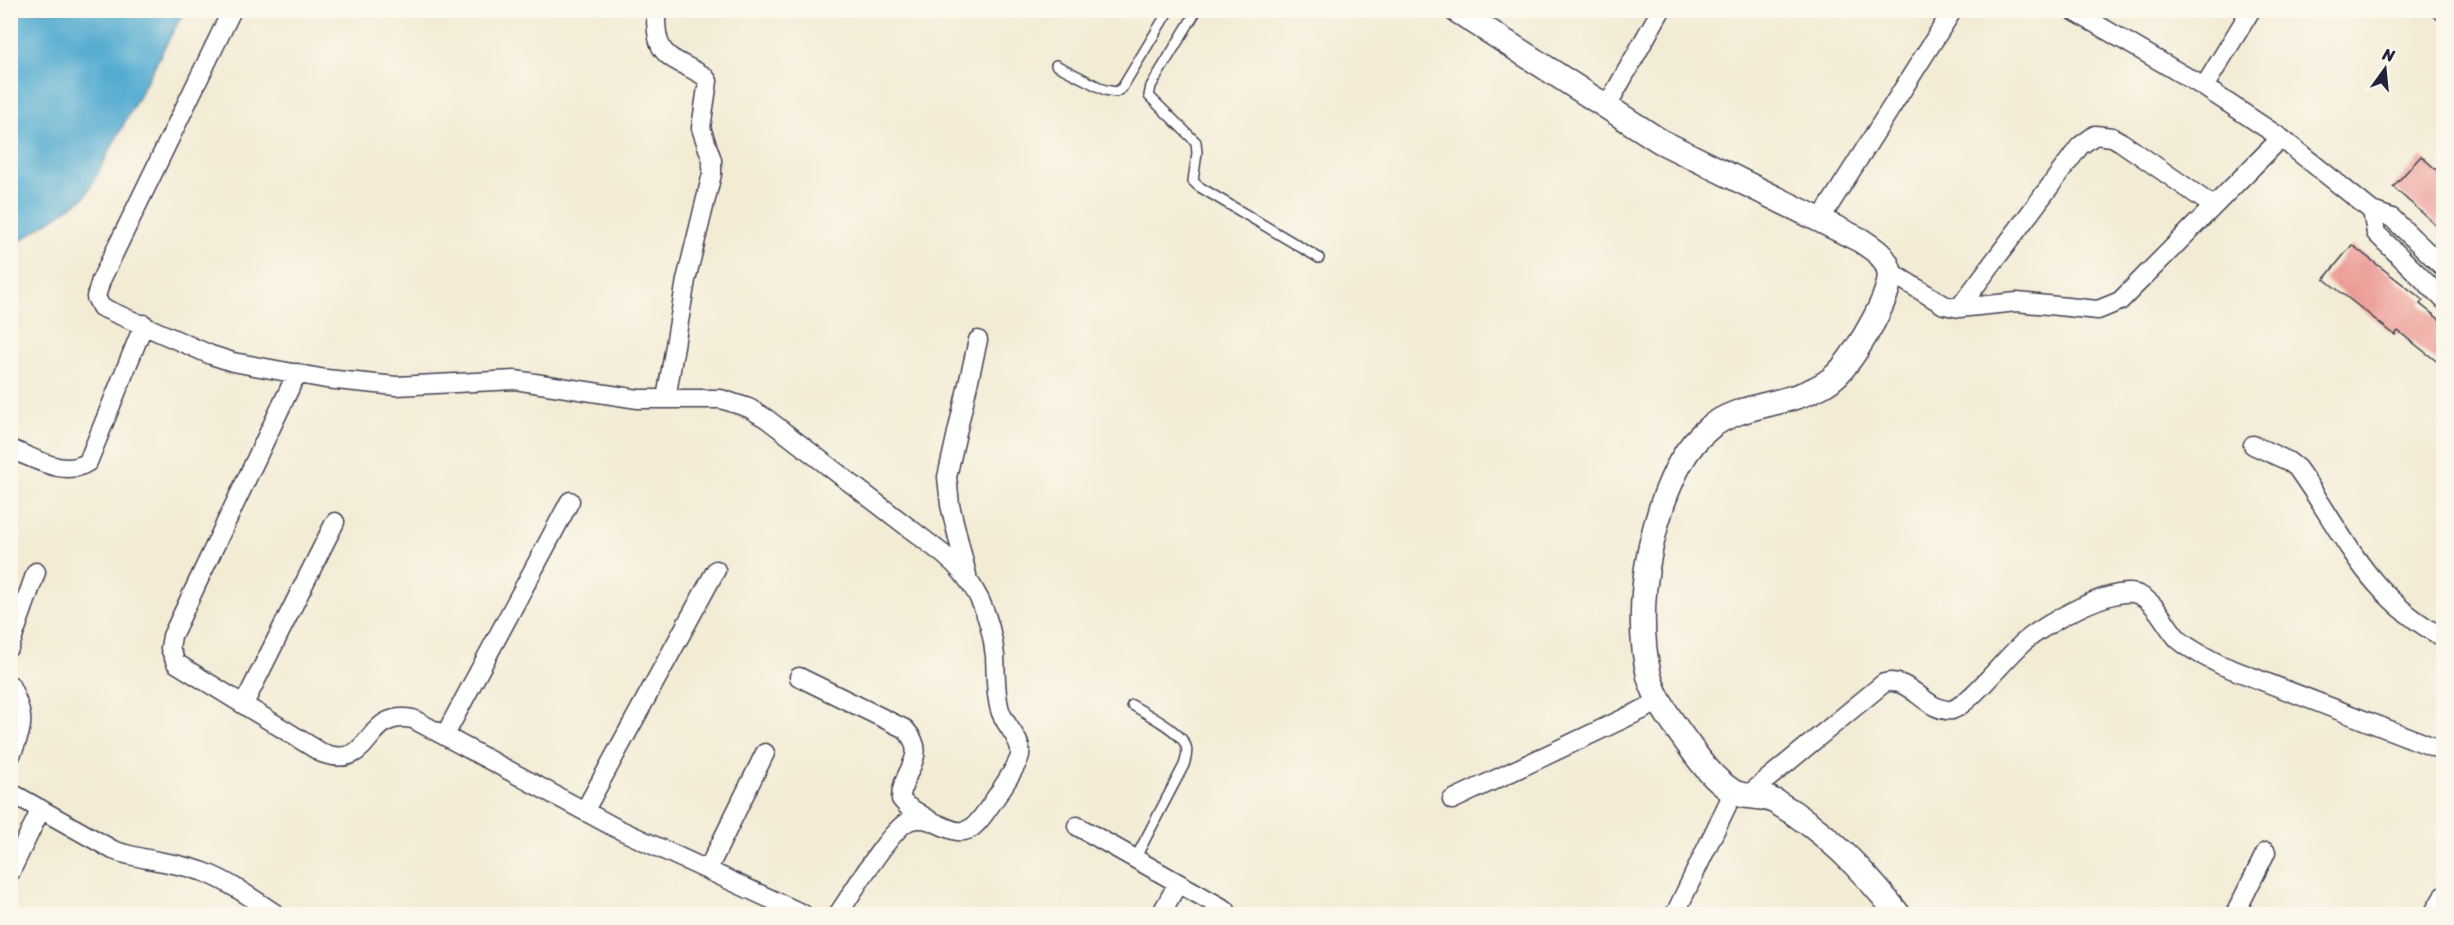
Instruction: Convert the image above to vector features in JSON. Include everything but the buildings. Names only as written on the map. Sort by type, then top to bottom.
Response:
[{"type":"street","points":[[232,10],[101,280],[96,297],[101,307],[211,355],[233,362],[297,373],[396,386],[515,380],[639,399],[721,399],[749,408],[767,418],[967,575]]},
{"type":"street","points":[[656,10],[656,37],[663,51],[704,76],[708,81],[701,128],[713,166],[686,280],[666,399]]},
{"type":"street","points":[[1456,10],[1660,141],[1820,220],[1877,252],[1889,271],[1944,305],[1959,308],[2017,302],[2086,310],[2108,308],[2120,301],[2281,138]]},
{"type":"street","points":[[1607,106],[1661,10]]},
{"type":"street","points":[[1820,220],[1953,10]]},
{"type":"street","points":[[2072,10],[2204,87],[2281,138],[2372,211],[2392,218],[2444,268]]},
{"type":"street","points":[[2204,87],[2251,10]]},
{"type":"street","points":[[1959,308],[2080,146],[2095,135],[2112,137],[2121,142],[2213,206]]},
{"type":"street","points":[[2372,211],[2376,233],[2444,300]]},
{"type":"street","points":[[1889,271],[1889,285],[1881,305],[1842,369],[1830,380],[1816,389],[1737,414],[1711,426],[1681,459],[1663,503],[1650,553],[1642,621],[1650,678],[1675,726],[1705,768],[1740,794],[1773,800],[1824,833],[1864,874],[1898,915]]},
{"type":"street","points":[[10,449],[63,469],[78,468],[88,462],[144,324]]},
{"type":"street","points":[[799,677],[905,729],[916,741],[917,753],[901,789],[901,799],[907,806],[928,819],[956,832],[965,831],[975,825],[1021,755],[1020,746],[1003,719],[999,706],[991,634],[980,598],[967,575],[950,505],[947,477],[978,340]]},
{"type":"street","points":[[297,373],[172,636],[170,648],[176,663],[322,753],[338,758],[358,751],[384,721],[398,718],[413,719],[616,828],[803,915]]},
{"type":"street","points":[[2253,445],[2279,456],[2297,468],[2374,584],[2417,623],[2444,638]]},
{"type":"street","points":[[445,735],[570,501]]},
{"type":"street","points":[[244,704],[335,522]]},
{"type":"street","points":[[585,810],[716,570]]},
{"type":"street","points":[[10,646],[36,572]]},
{"type":"street","points":[[1675,915],[1740,794],[1884,682],[1901,684],[1936,707],[1952,710],[2026,640],[2100,599],[2126,592],[2138,594],[2147,600],[2178,638],[2196,652],[2221,665],[2444,751]]},
{"type":"street","points":[[10,685],[21,707],[23,722],[10,757]]},
{"type":"street","points":[[1452,800],[1661,701]]},
{"type":"street","points":[[708,869],[765,753]]},
{"type":"street","points":[[10,792],[128,856],[202,872],[225,881],[276,915]]},
{"type":"street","points":[[10,873],[40,809]]},
{"type":"street","points":[[838,915],[901,826],[918,818],[928,819]]},
{"type":"street","points":[[1077,826],[1226,910],[1224,915]]},
{"type":"street","points":[[2235,915],[2266,852]]},
{"type":"street","points":[[1161,915],[1178,883]]},
{"type":"street","points":[[2433,915],[2444,895]]},
{"type":"lane","points":[[1056,65],[1105,90],[1116,92],[1122,88],[1169,10]]},
{"type":"lane","points":[[1197,10],[1151,86],[1149,96],[1196,141],[1197,153],[1193,181],[1198,186],[1319,258]]},
{"type":"lane","points":[[1132,705],[1176,733],[1186,746],[1184,765],[1135,859]]},
{"type":"water","points":[[10,11],[184,11],[85,197],[17,243],[10,240]]}]
